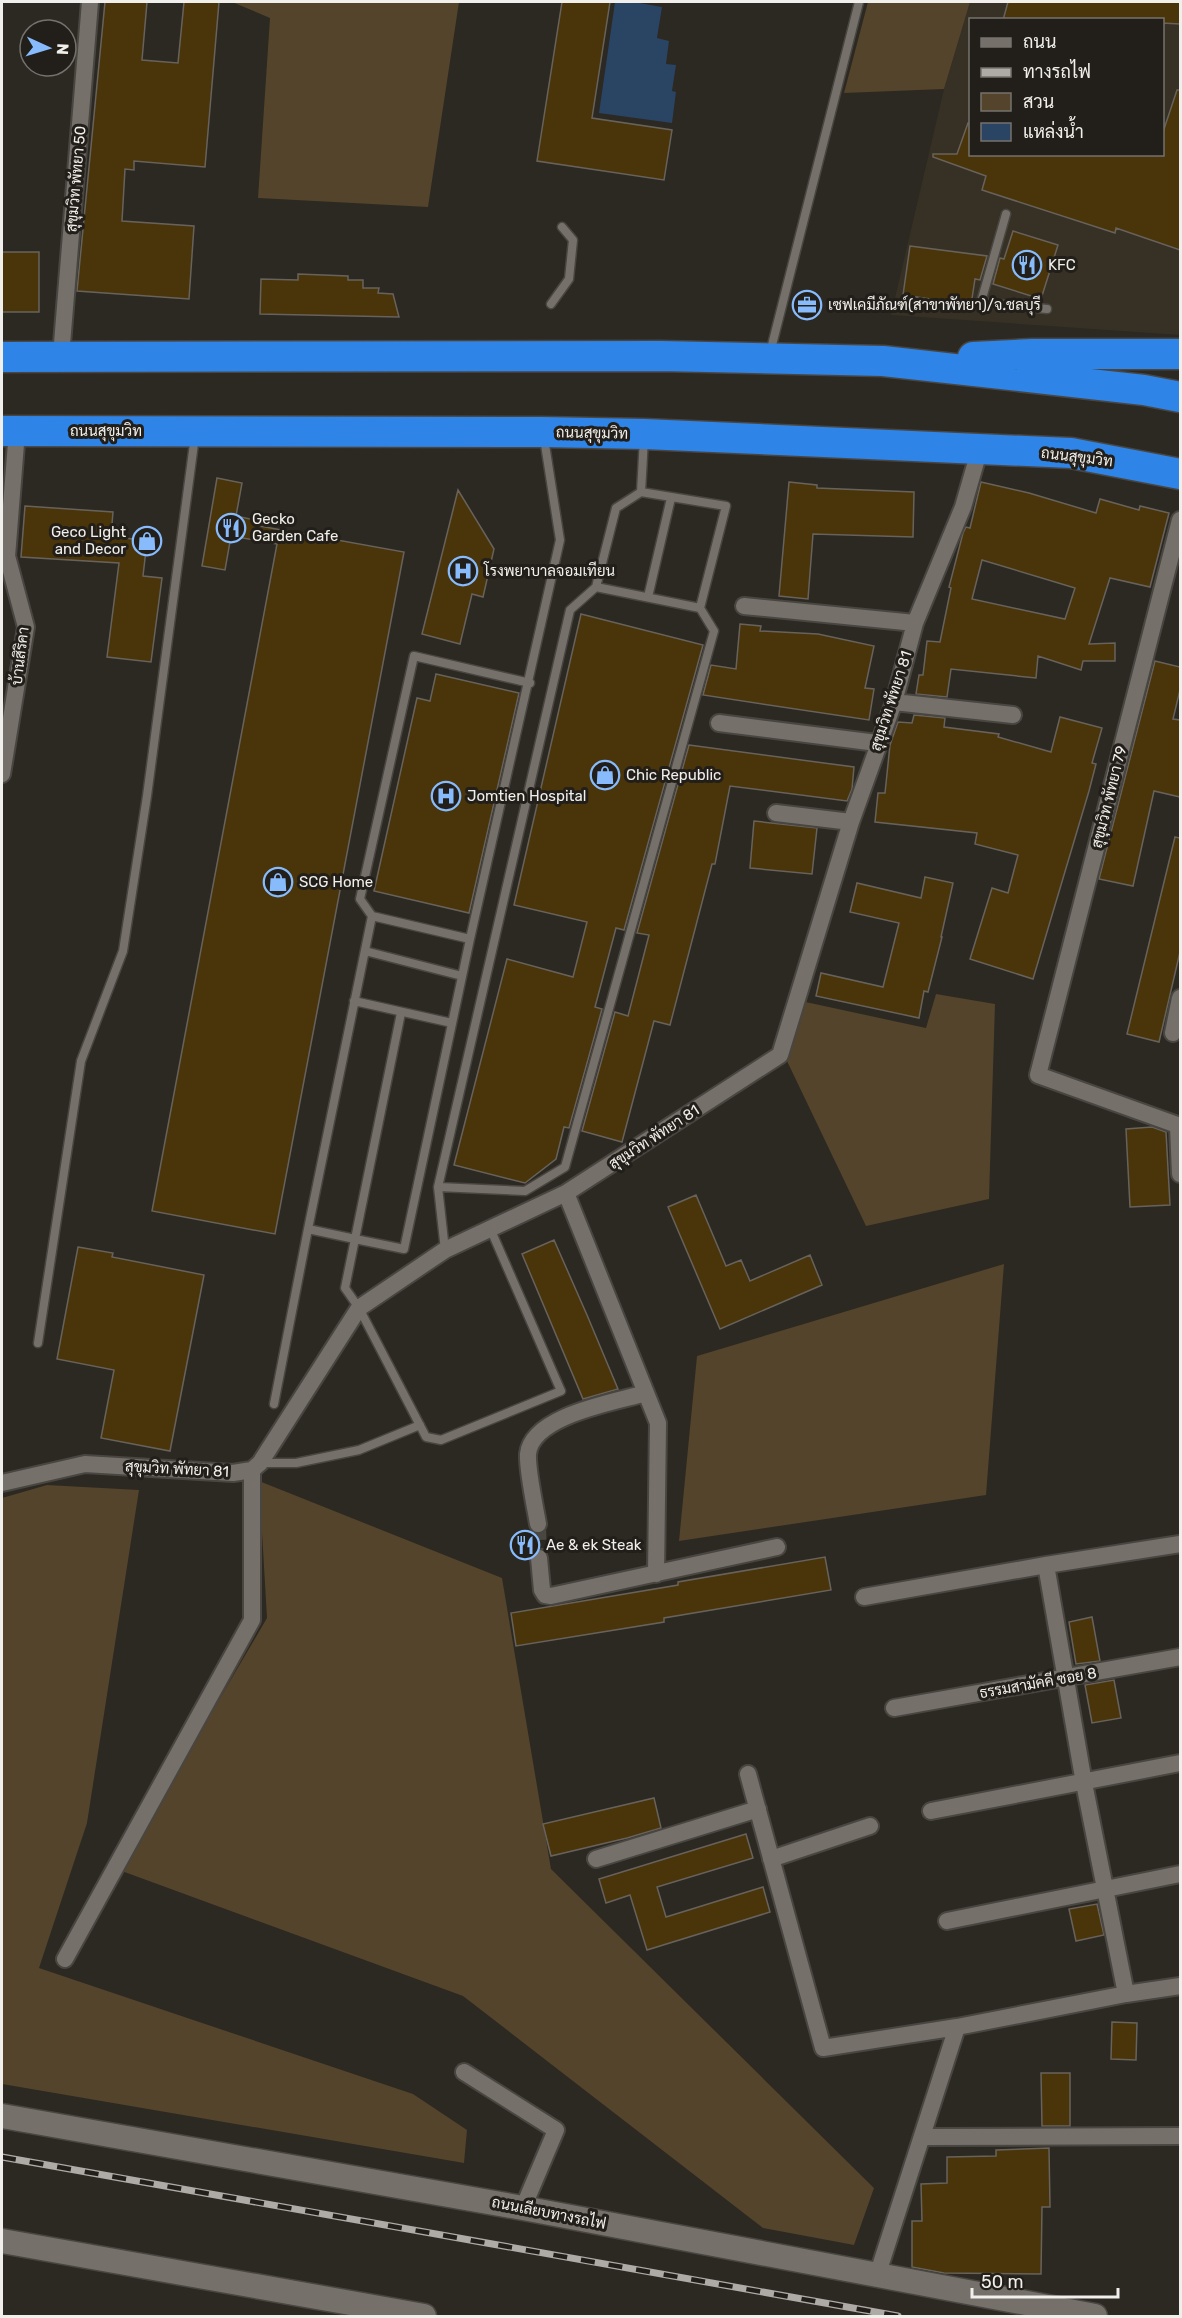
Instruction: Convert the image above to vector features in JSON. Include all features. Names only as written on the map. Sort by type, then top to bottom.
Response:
[{"type":"highway","points":[[2,357],[661,356],[883,361],[1032,354],[1180,354]]},
{"type":"highway","points":[[883,361],[1143,390],[1180,397]]},
{"type":"highway","name":"ถนนสุขุมวิท","points":[[9,431],[644,434],[1071,453],[1180,474]]},
{"type":"street","name":"สุขุมวิท พัทยา 50","points":[[61,356],[90,2]]},
{"type":"street","name":"บ้านสิริคา","points":[[2,774],[26,627],[7,556],[9,431]]},
{"type":"street","name":"สุขุมวิท พัทยา 81","points":[[2,1483],[85,1464],[233,1473],[256,1467],[359,1308],[445,1250],[566,1193],[780,1055],[851,822],[877,743],[894,702],[915,623],[963,507],[980,448]]},
{"type":"street","name":"สุขุมวิท พัทยา 79","points":[[1179,1126],[1038,1075],[1180,520]]},
{"type":"street","points":[[744,606],[915,623]]},
{"type":"street","points":[[894,702],[1013,715]]},
{"type":"street","points":[[719,723],[877,743]]},
{"type":"street","points":[[776,813],[851,822]]},
{"type":"street","points":[[1173,1033],[1180,998]]},
{"type":"street","points":[[1179,1126],[1180,1174]]},
{"type":"street","points":[[566,1193],[658,1423],[656,1574]]},
{"type":"street","points":[[538,1524],[528,1455],[537,1436],[555,1421],[570,1415],[646,1393]]},
{"type":"street","points":[[65,1959],[252,1620],[256,1467]]},
{"type":"street","points":[[864,1597],[1180,1544]]},
{"type":"street","points":[[539,1558],[542,1590],[545,1595],[551,1596],[777,1547]]},
{"type":"street","points":[[1046,1565],[1084,1783],[1126,1994]]},
{"type":"street","name":"ธรรมสามัคคี ซอย 8","points":[[894,1708],[1180,1657]]},
{"type":"street","points":[[931,1811],[1180,1763]]},
{"type":"street","points":[[748,1774],[823,2048],[957,2027],[1126,1994],[1180,1986]]},
{"type":"street","points":[[596,1859],[758,1809]]},
{"type":"street","points":[[771,1859],[870,1826]]},
{"type":"street","points":[[946,1921],[1180,1874]]},
{"type":"street","points":[[877,2276],[957,2027]]},
{"type":"street","points":[[464,2072],[556,2130],[522,2208]]},
{"type":"street","name":"ถนนเลียบทางรถไฟ","points":[[2,2116],[522,2208],[1095,2316]]},
{"type":"street","points":[[922,2137],[1180,2136]]},
{"type":"street","points":[[2,2241],[424,2316]]},
{"type":"lane","points":[[769,358],[859,2]]},
{"type":"lane","points":[[1006,214],[981,302],[1047,309]]},
{"type":"lane","points":[[551,304],[569,279],[573,240],[562,227]]},
{"type":"lane","points":[[38,1343],[81,1061],[123,951],[149,784],[196,432]]},
{"type":"lane","points":[[308,1229],[404,1249],[470,939],[561,540],[543,432]]},
{"type":"lane","points":[[641,492],[644,434]]},
{"type":"lane","points":[[438,1187],[525,1191],[565,1167],[714,631],[700,608],[726,506],[641,492],[616,508],[596,587],[570,610],[438,1187],[445,1250]]},
{"type":"lane","points":[[648,597],[671,498]]},
{"type":"lane","points":[[596,587],[700,608]]},
{"type":"lane","points":[[470,939],[372,916],[360,899],[414,656],[530,682]]},
{"type":"lane","points":[[274,1404],[372,916]]},
{"type":"lane","points":[[365,951],[462,976]]},
{"type":"lane","points":[[354,1001],[452,1023]]},
{"type":"lane","points":[[401,1013],[345,1288],[359,1308],[426,1437],[441,1440],[561,1391],[490,1228]]},
{"type":"lane","points":[[256,1467],[296,1463],[359,1450],[420,1425]]},
{"type":"shaded area","points":[[970,2],[1180,2],[1180,335],[891,315],[944,89]]},
{"type":"green space","points":[[232,2],[459,2],[428,207],[258,198],[270,18]]},
{"type":"green space","points":[[868,2],[970,2],[944,89],[844,93]]},
{"type":"green space","points":[[936,994],[995,1004],[989,1199],[866,1226],[786,1059],[801,1001],[926,1028]]},
{"type":"green space","points":[[1004,1264],[986,1495],[679,1541],[697,1356]]},
{"type":"green space","points":[[259,1481],[502,1578],[551,1869],[874,2188],[854,2245],[763,2228],[463,1996],[119,1870],[267,1618]]},
{"type":"green space","points":[[47,1485],[139,1490],[87,1823],[39,1968],[413,2094],[467,2130],[464,2163],[2,2084],[2,1498]]},
{"type":"water","points":[[615,2],[634,2],[662,7],[657,38],[669,41],[666,64],[676,65],[672,91],[676,92],[672,123],[599,113]]},
{"type":"building","points":[[105,2],[147,2],[142,60],[178,63],[184,2],[219,2],[205,167],[134,161],[134,170],[125,169],[122,221],[194,226],[189,299],[77,291]]},
{"type":"building","points":[[562,2],[610,2],[592,118],[672,130],[664,180],[537,161]]},
{"type":"building","points":[[1008,2],[1180,2],[1180,24],[1164,23],[1164,18],[1004,18]]},
{"type":"building","points":[[1177,90],[1180,90],[1180,250],[1116,228],[1115,233],[982,190],[986,176],[933,157],[933,154],[957,154],[968,123],[969,156],[1164,156],[1164,129]]},
{"type":"building","name":"KFC","points":[[1013,231],[1058,245],[1041,299],[993,284],[1000,258],[1004,259]]},
{"type":"building","points":[[910,246],[987,256],[980,280],[975,279],[971,305],[903,295]]},
{"type":"building","points":[[2,252],[39,252],[39,312],[2,312]]},
{"type":"building","points":[[298,274],[348,276],[348,280],[363,280],[363,288],[379,288],[378,293],[393,294],[399,317],[260,314],[261,279],[298,280]]},
{"type":"building","name":"SCG Home","points":[[217,478],[242,483],[236,516],[255,520],[254,525],[404,552],[275,1234],[152,1211],[277,544],[231,536],[225,570],[202,566]]},
{"type":"building","points":[[789,482],[817,485],[817,488],[914,492],[913,537],[813,534],[808,599],[779,596]]},
{"type":"building","points":[[981,482],[1029,493],[1096,513],[1100,499],[1139,510],[1140,506],[1169,513],[1150,587],[1110,578],[1089,644],[1115,643],[1115,661],[1083,661],[1081,670],[1038,656],[1036,678],[951,669],[947,697],[916,694],[919,675],[923,675],[927,641],[940,642],[951,588],[949,587],[963,533],[966,527],[970,528]],"holes":[[[982,560],[1075,588],[1065,619],[972,599]]]},
{"type":"building","name":"โรงพยาบาลจอมเทียน","points":[[458,490],[494,549],[483,597],[472,594],[460,644],[422,634]]},
{"type":"building","points":[[25,506],[113,512],[111,536],[147,541],[143,576],[162,578],[151,662],[107,657],[119,563],[21,557]]},
{"type":"building","name":"Chic Republic","points":[[581,614],[703,645],[624,930],[616,928],[595,1007],[602,1009],[569,1128],[564,1127],[556,1159],[525,1183],[454,1165],[507,959],[573,977],[587,922],[514,905]]},
{"type":"building","points":[[740,624],[761,626],[760,631],[818,634],[874,646],[865,688],[874,689],[869,720],[703,695],[711,665],[736,669]]},
{"type":"building","points":[[1155,661],[1180,667],[1180,690],[1173,719],[1180,720],[1180,797],[1154,791],[1133,886],[1099,879]]},
{"type":"building","name":"Jomtien Hospital","points":[[436,674],[519,693],[469,913],[374,891],[417,698],[430,701]]},
{"type":"building","points":[[914,715],[945,718],[944,727],[999,734],[998,737],[1051,752],[1060,717],[1102,728],[1092,763],[1096,764],[1089,791],[1033,979],[970,959],[992,888],[1008,893],[1018,855],[975,844],[977,833],[875,822],[878,793],[885,793],[890,745],[898,722],[912,723]]},
{"type":"building","points":[[689,745],[854,767],[852,789],[847,801],[730,786],[715,864],[712,864],[670,1025],[654,1021],[622,1142],[582,1131],[615,1012],[628,1016],[649,935],[637,933]]},
{"type":"building","points":[[754,821],[817,828],[812,874],[750,868]]},
{"type":"building","points":[[1175,837],[1180,838],[1180,952],[1159,1042],[1127,1034]]},
{"type":"building","points":[[925,877],[953,883],[942,937],[928,992],[924,991],[919,1018],[816,996],[821,973],[883,987],[899,923],[850,912],[857,883],[921,898]]},
{"type":"building","points":[[1152,1127],[1166,1132],[1170,1205],[1130,1207],[1126,1129]]},
{"type":"building","points":[[696,1195],[726,1266],[741,1260],[750,1281],[810,1255],[822,1285],[720,1329],[668,1207]]},
{"type":"building","points":[[554,1240],[618,1389],[583,1399],[522,1254]]},
{"type":"building","points":[[78,1247],[113,1253],[112,1257],[204,1275],[170,1451],[101,1438],[114,1370],[57,1359]]},
{"type":"building","points":[[825,1557],[831,1590],[664,1618],[664,1622],[516,1646],[511,1613]]},
{"type":"building","points":[[1092,1617],[1100,1661],[1076,1664],[1069,1622]]},
{"type":"building","points":[[1114,1680],[1121,1718],[1092,1723],[1085,1685]]},
{"type":"building","points":[[654,1798],[661,1828],[551,1856],[543,1824]]},
{"type":"building","points":[[746,1834],[753,1858],[657,1887],[666,1917],[763,1887],[770,1912],[647,1950],[630,1895],[606,1903],[599,1879]]},
{"type":"building","points":[[1097,1904],[1104,1935],[1076,1941],[1069,1909]]},
{"type":"building","points":[[1112,2022],[1137,2023],[1136,2060],[1111,2059]]},
{"type":"building","points":[[1041,2073],[1070,2073],[1070,2126],[1042,2126]]},
{"type":"building","points":[[1049,2148],[1050,2207],[1042,2207],[1041,2274],[944,2273],[912,2267],[912,2221],[922,2221],[921,2184],[947,2183],[947,2157],[996,2156],[996,2150]]},
{"type":"tunnel","points":[[538,1524],[539,1558]]},
{"type":"railway","points":[[2,2157],[898,2316]]},
{"type":"place","name":"KFC","points":[[1027,265]]},
{"type":"place","name":"เซฟเคมีภัณฑ์(สาขาพัทยา)/จ.ชลบุรี","points":[[807,305]]},
{"type":"place","name":"Gecko Garden Cafe","points":[[231,528]]},
{"type":"place","name":"Geco Light and Decor","points":[[147,541]]},
{"type":"place","name":"โรงพยาบาลจอมเทียน","points":[[463,571]]},
{"type":"place","name":"Chic Republic","points":[[605,775]]},
{"type":"place","name":"Jomtien Hospital","points":[[446,796]]},
{"type":"place","name":"SCG Home","points":[[278,882]]},
{"type":"place","name":"Ae & ek Steak","points":[[525,1545]]}]
